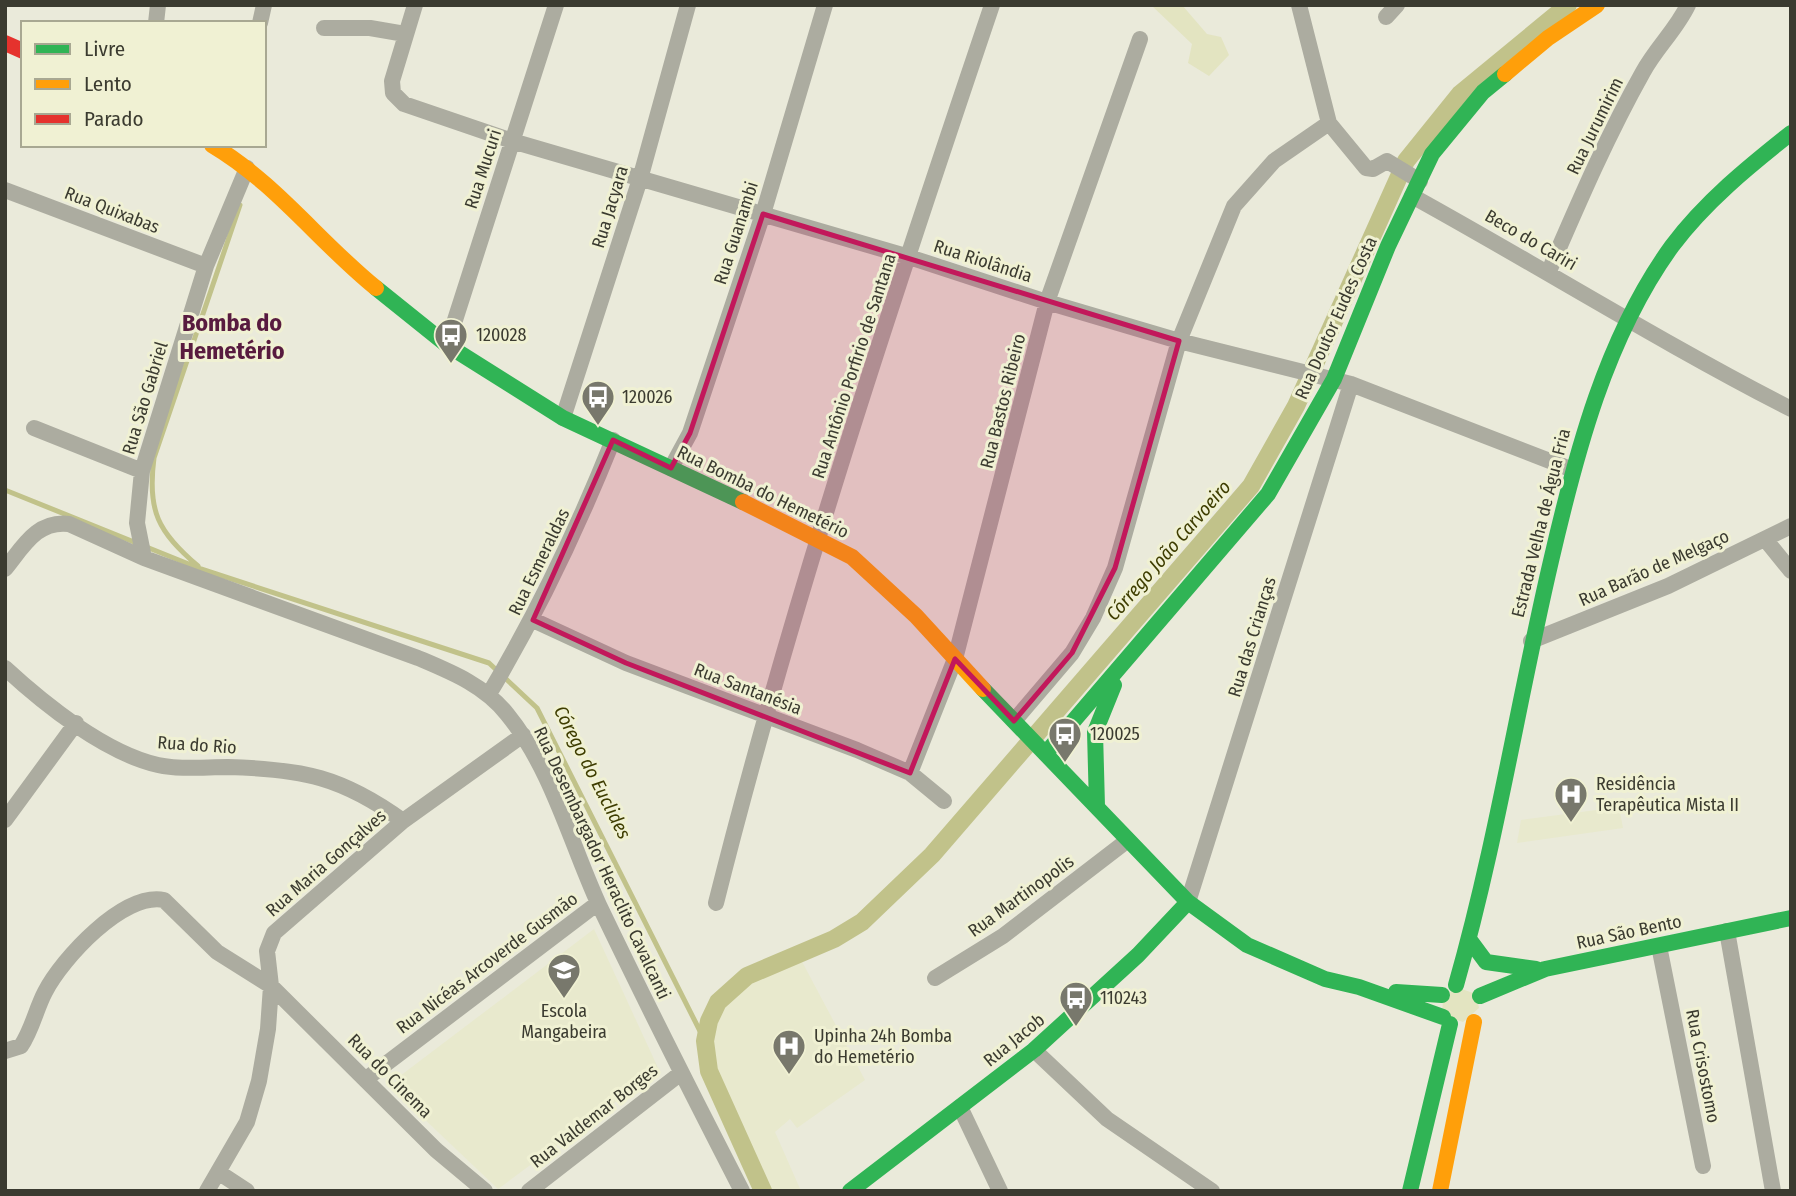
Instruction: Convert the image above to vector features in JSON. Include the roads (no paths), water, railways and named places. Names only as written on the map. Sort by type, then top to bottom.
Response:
[{"type":"main road","name":"Rua Doutor Eudes Costa","points":[[1040,749],[1123,664],[1268,494],[1334,379],[1388,246],[1412,196],[1413,177],[1483,92],[1548,38],[1597,5]]},
{"type":"main road","name":"Estrada Velha de Água Fria","points":[[1449,990],[1469,939],[1531,641],[1573,470],[1591,409],[1628,321],[1661,262],[1709,203],[1791,134]]},
{"type":"main road","name":"Rua Bomba do Hemetério","points":[[215,147],[243,164],[295,209],[337,256],[447,345],[563,418],[819,538],[852,557],[955,659],[1188,902],[1247,945],[1325,979],[1359,987],[1446,1020]]},
{"type":"main road","points":[[1097,806],[1095,732],[1123,664]]},
{"type":"main road","name":"Rua Jacob","points":[[850,1191],[1034,1050],[1128,964],[1188,902]]},
{"type":"main road","name":"Rua São Bento","points":[[1480,996],[1545,969],[1791,918]]},
{"type":"main road","points":[[1469,939],[1486,962],[1512,968],[1545,969]]},
{"type":"main road","points":[[1410,1191],[1446,1020],[1439,1006],[1449,990],[1465,985],[1480,996],[1480,1015],[1474,1022],[1440,1191]]},
{"type":"main road","name":"Rua Bomba do Hemetério","points":[[1359,987],[1449,990]]},
{"type":"main road","points":[[1446,1020],[1462,1026],[1474,1022]]},
{"type":"street","points":[[324,28],[370,28],[405,34],[415,5]]},
{"type":"street","name":"Rua Mucuri","points":[[447,345],[556,5]]},
{"type":"street","name":"Rua Jacyara","points":[[563,418],[639,179],[688,5]]},
{"type":"street","name":"Rua Guanambi","points":[[671,468],[690,433],[764,214],[825,5]]},
{"type":"street","name":"Rua Antônio Porfirio de Santana","points":[[716,903],[765,716],[819,538],[992,5]]},
{"type":"street","points":[[1299,5],[1329,123],[1366,168],[1373,169],[1384,161],[1391,162],[1413,177]]},
{"type":"street","points":[[1385,17],[1397,5]]},
{"type":"street","name":"Rua Jurumirim","points":[[1549,271],[1595,167],[1644,70],[1680,22],[1688,5]]},
{"type":"street","name":"Rua Riolândia","points":[[405,34],[392,81],[393,93],[404,104],[512,141],[909,257],[1047,302],[1179,341],[1351,384],[1573,470]]},
{"type":"street","name":"Rua Bastos Ribeiro","points":[[910,774],[955,659],[1047,302],[1140,39]]},
{"type":"street","points":[[1018,726],[1072,653],[1093,618],[1115,568],[1179,341],[1225,225],[1245,191],[1274,161],[1329,123]]},
{"type":"street","name":"Rua São Gabriel","points":[[142,551],[137,523],[142,471],[205,267],[243,164],[245,147]]},
{"type":"street","name":"Rua Quixabas","points":[[5,190],[205,267]]},
{"type":"street","name":"Beco do Cariri","points":[[1412,196],[1549,271],[1628,321],[1791,409]]},
{"type":"street","name":"Rua das Crianças","points":[[1188,902],[1351,384]]},
{"type":"street","points":[[34,428],[142,471]]},
{"type":"street","name":"Rua Esmeraldas","points":[[492,689],[533,620],[579,525],[612,440]]},
{"type":"street","points":[[5,569],[36,530],[46,525],[69,524],[142,551]]},
{"type":"street","name":"Rua Barão de Melgaço","points":[[1531,641],[1668,586],[1791,526]]},
{"type":"street","points":[[1765,539],[1791,571]]},
{"type":"street","name":"Rua Desembargador Heraclito Cavalcanti","points":[[142,551],[191,575],[418,658],[492,689],[523,735],[550,788],[598,902],[742,1191]]},
{"type":"street","name":"Rua Santanésia","points":[[533,620],[626,663],[857,750],[910,774],[944,801]]},
{"type":"street","name":"Rua do Rio","points":[[5,668],[36,696],[122,751],[159,765],[293,771],[338,783],[367,796],[403,821]]},
{"type":"street","points":[[5,820],[76,723]]},
{"type":"street","name":"Rua Maria Gonçalves","points":[[207,1191],[247,1122],[259,1081],[268,1029],[271,986],[268,951],[274,933],[403,821],[523,735]]},
{"type":"street","name":"Rua Martinopolis","points":[[935,978],[1003,936],[1128,840]]},
{"type":"street","name":"Rua do Cinema","points":[[5,1051],[14,1051],[24,1042],[44,993],[62,966],[108,919],[150,900],[164,900],[218,952],[271,986],[436,1150],[485,1191]]},
{"type":"street","name":"Rua Nicéas Arcoverde Gusmão","points":[[366,1079],[598,902]]},
{"type":"street","points":[[1727,931],[1773,1191]]},
{"type":"street","name":"Rua Crisostomo","points":[[1660,946],[1703,1166]]},
{"type":"street","points":[[1034,1050],[1107,1119],[1212,1191]]},
{"type":"street","name":"Rua Valdemar Borges","points":[[529,1191],[681,1073]]},
{"type":"street","points":[[960,1107],[1000,1191]]},
{"type":"street","points":[[218,1172],[247,1191]]},
{"type":"waterway","name":"Córrego João Carvoeiro","points":[[763,1191],[709,1071],[705,1041],[709,1021],[718,1002],[747,976],[834,939],[862,922],[932,855],[1251,486],[1296,406],[1406,161],[1460,94],[1568,5]]},
{"type":"waterway","points":[[198,566],[173,542],[158,519],[152,492],[154,458],[240,205]]},
{"type":"waterway","name":"Córego do Euclides","points":[[5,490],[201,569],[489,663],[537,708],[705,1041]]},
{"type":"place","name":"120028","points":[[451,365]]},
{"type":"place","name":"120026","points":[[598,427]]},
{"type":"place","name":"120025","points":[[1065,764]]},
{"type":"place","name":"Residência Terapêutica Mista II","points":[[1571,824]]},
{"type":"place","name":"Escola Mangabeira","points":[[564,1000]]},
{"type":"place","name":"110243","points":[[1076,1028]]},
{"type":"place","name":"Upinha 24h Bomba do Hemetério","points":[[789,1076]]},
{"type":"district","name":"Bomba do Hemetério","points":[[232,337]]}]
